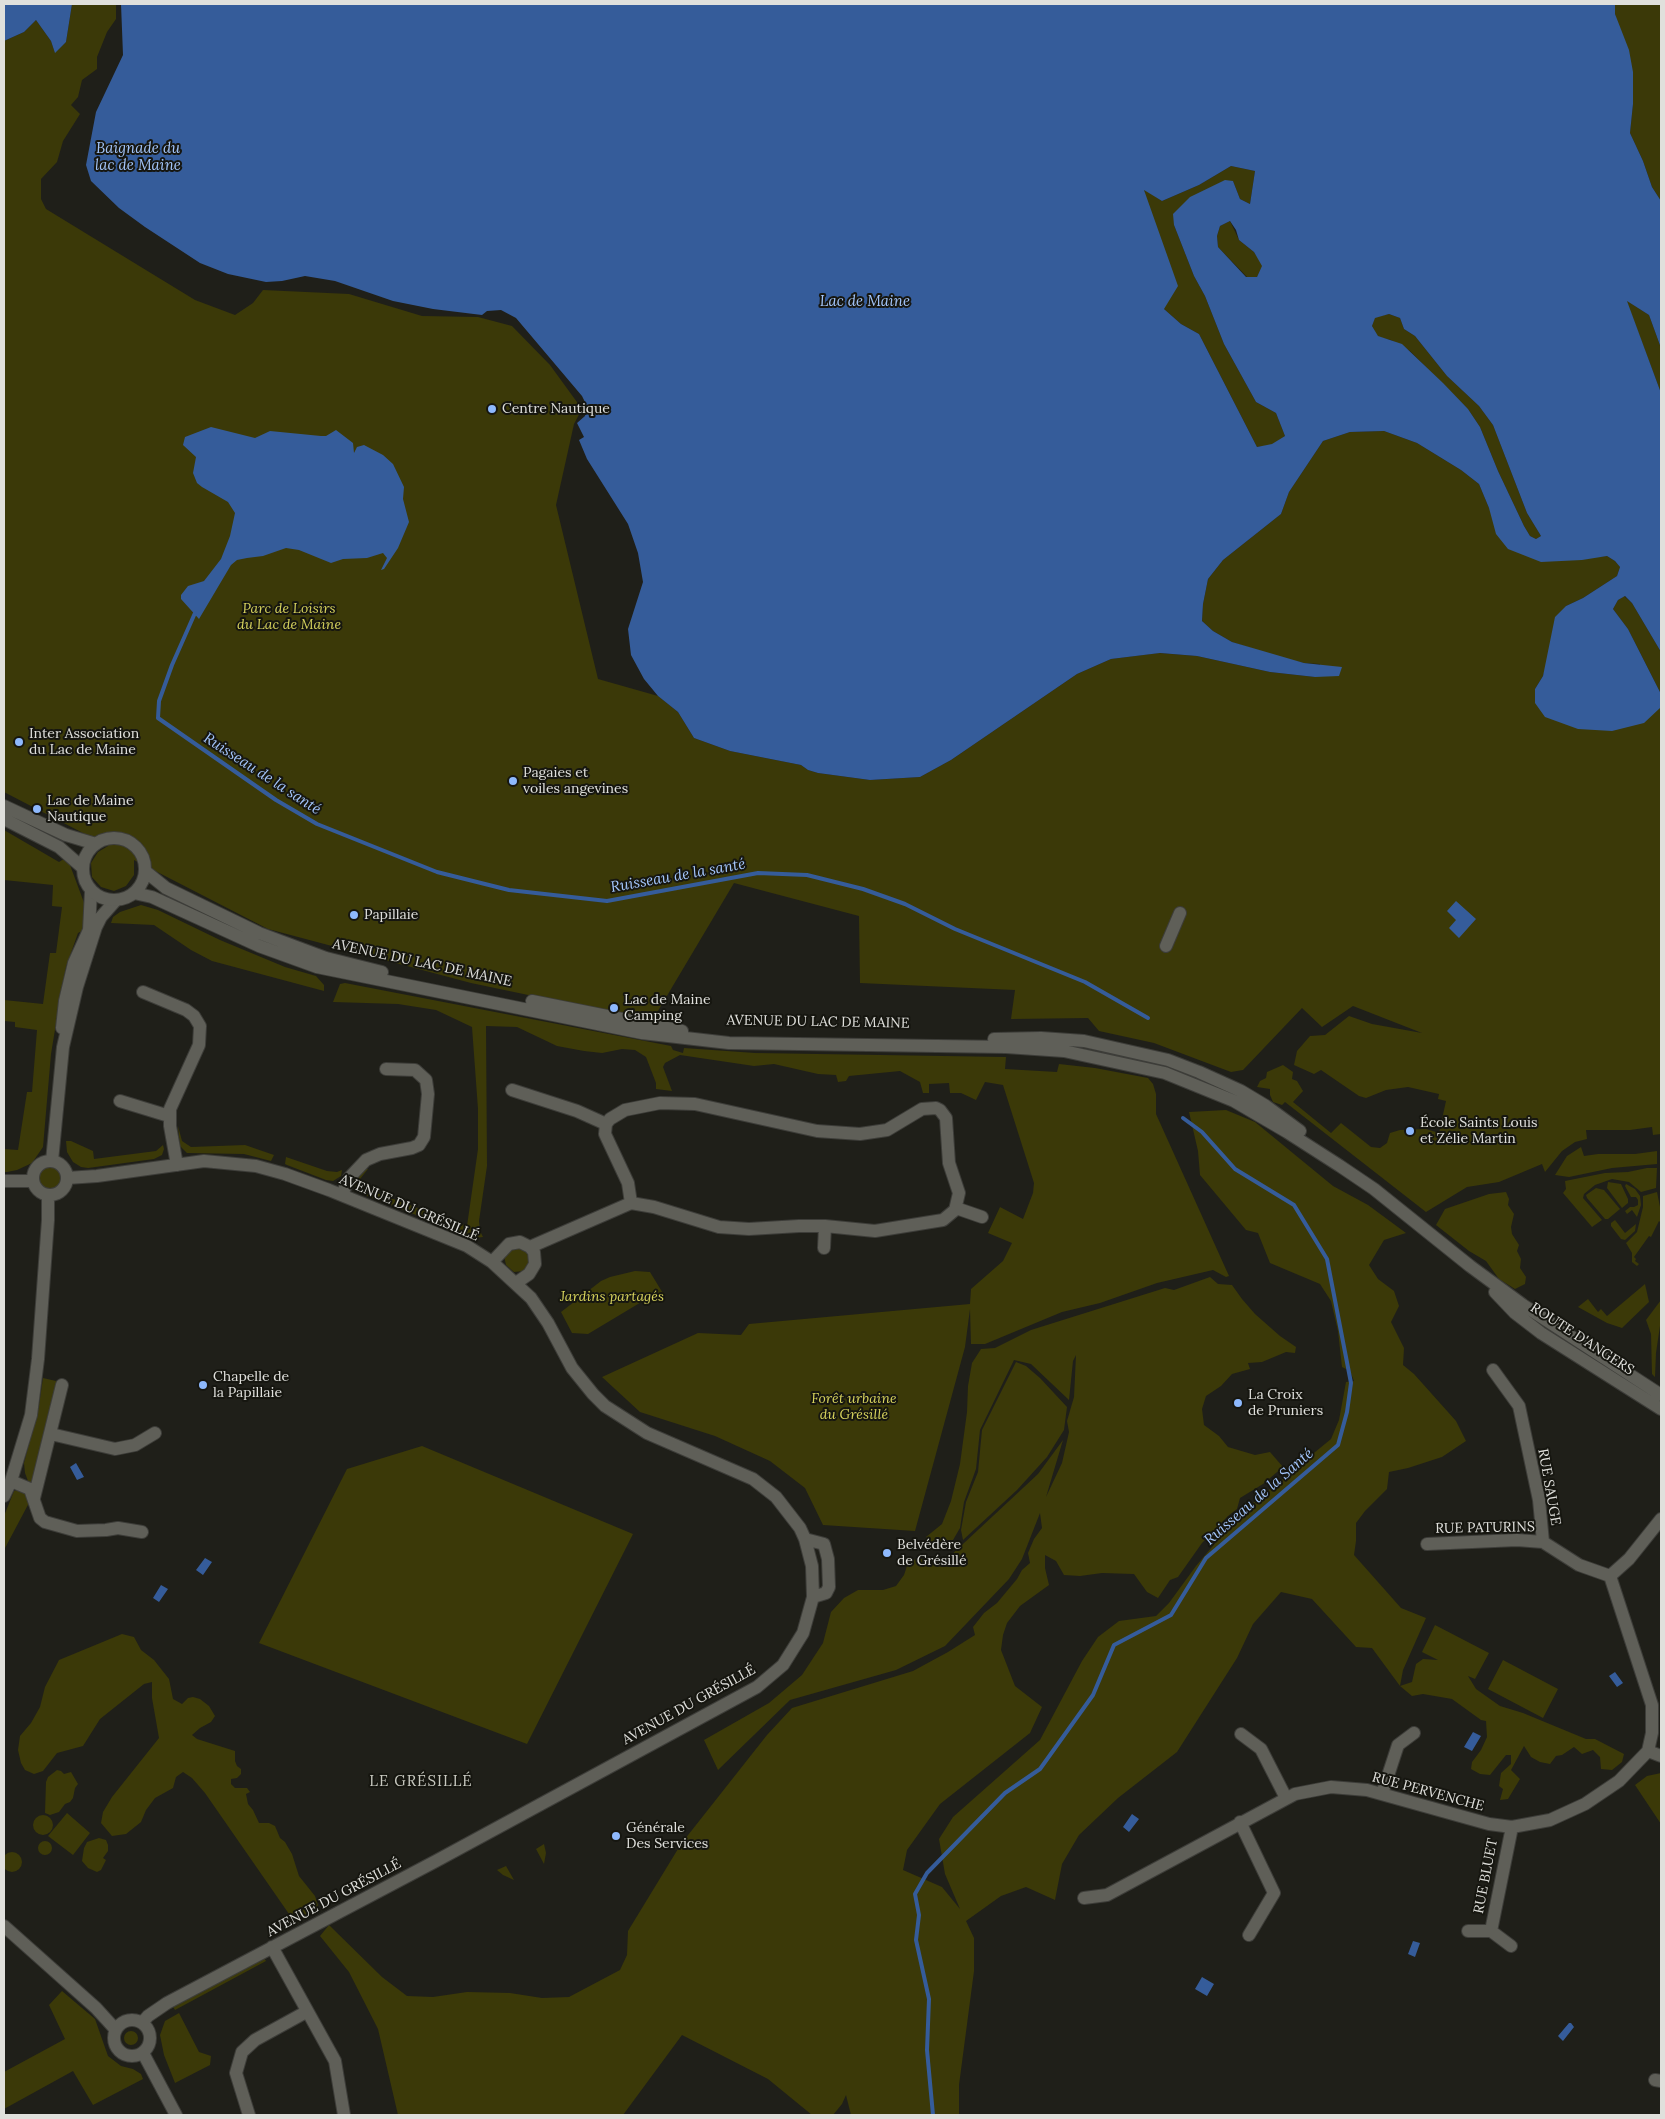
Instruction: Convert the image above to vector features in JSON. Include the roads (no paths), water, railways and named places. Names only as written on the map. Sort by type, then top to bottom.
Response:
[{"type":"street","points":[[4,806],[66,835],[96,844]]},
{"type":"street","points":[[4,819],[59,847],[83,868]]},
{"type":"street","points":[[113,838],[130,842],[142,854],[145,871],[143,882],[134,893],[126,898],[116,900],[102,898],[91,891],[85,881],[83,868],[86,854],[96,844],[113,838]]},
{"type":"street","name":"AVENUE DU LAC DE MAINE","points":[[145,871],[166,888],[259,933],[294,947],[340,962],[432,982],[698,1034],[883,1038],[1041,1038],[1084,1041],[1168,1060],[1200,1072],[1237,1096]]},
{"type":"street","points":[[52,1161],[63,1047],[64,1001],[74,962],[89,930],[91,891]]},
{"type":"street","name":"AVENUE DU LAC DE MAINE","points":[[134,893],[159,900],[259,946],[317,967],[642,1033],[729,1043],[1006,1047],[1064,1051],[1165,1073],[1237,1096]]},
{"type":"street","points":[[63,1047],[91,938],[101,917],[116,900]]},
{"type":"street","points":[[1166,946],[1180,912]]},
{"type":"street","points":[[143,992],[186,1010],[194,1016],[200,1026],[199,1045],[174,1098],[169,1116],[177,1165]]},
{"type":"street","points":[[342,1196],[349,1178],[366,1160],[380,1154],[412,1148],[419,1145],[424,1137],[428,1094],[426,1080],[415,1070],[386,1069]]},
{"type":"street","points":[[512,1090],[577,1111],[606,1124]]},
{"type":"street","name":"ROUTE D'ANGERS","points":[[1237,1096],[1287,1132],[1374,1189],[1470,1266],[1552,1325],[1661,1395]]},
{"type":"street","points":[[120,1101],[169,1116]]},
{"type":"street","points":[[530,1247],[631,1203],[654,1207],[719,1227],[749,1229],[825,1226],[875,1231],[898,1229],[943,1220],[952,1214],[956,1208],[959,1193],[949,1163],[948,1123],[944,1114],[936,1108],[922,1109],[887,1130],[870,1134],[817,1131],[695,1104],[660,1103],[633,1107],[616,1114],[606,1124],[605,1134],[628,1183],[631,1203]]},
{"type":"street","points":[[52,1161],[60,1165],[67,1178],[61,1191],[48,1195],[38,1191],[33,1181],[36,1168],[43,1162],[52,1161]]},
{"type":"street","name":"AVENUE DU GRÉSILLÉ","points":[[67,1178],[97,1176],[204,1161],[256,1166],[285,1174],[468,1246],[492,1262],[531,1298],[572,1368],[593,1394],[618,1416],[647,1433],[753,1479],[766,1487],[785,1506],[805,1539],[812,1566],[812,1596],[808,1621],[797,1644],[783,1665],[756,1687],[436,1861],[167,2004],[148,2016],[142,2023]]},
{"type":"street","points":[[4,1181],[33,1181]]},
{"type":"street","points":[[4,1496],[11,1481],[31,1415],[35,1388],[48,1220],[48,1195]]},
{"type":"street","points":[[956,1208],[982,1217]]},
{"type":"street","points":[[824,1248],[825,1226]]},
{"type":"street","points":[[492,1262],[509,1244],[520,1242],[530,1247],[534,1252],[535,1264],[529,1274],[516,1283]]},
{"type":"street","name":"ROUTE D'ANGERS","points":[[1470,1266],[1516,1313],[1541,1334],[1661,1409]]},
{"type":"street","name":"RUE SAUGE","points":[[1493,1370],[1518,1406],[1539,1500],[1543,1542],[1579,1565],[1610,1576]]},
{"type":"street","points":[[34,1498],[62,1385]]},
{"type":"street","points":[[51,1434],[115,1449],[135,1445],[155,1433]]},
{"type":"street","points":[[11,1481],[30,1488],[40,1518],[45,1522],[68,1530],[92,1531],[118,1528],[142,1532]]},
{"type":"street","points":[[1661,1519],[1629,1559],[1610,1576],[1652,1705],[1652,1733],[1648,1751],[1661,1756]]},
{"type":"street","points":[[805,1539],[824,1544],[828,1558],[829,1587],[826,1593],[812,1596]]},
{"type":"street","name":"RUE PATURINS","points":[[1427,1544],[1517,1540],[1543,1542]]},
{"type":"street","points":[[1241,1734],[1261,1749],[1286,1798]]},
{"type":"street","points":[[1382,1794],[1398,1745],[1414,1734]]},
{"type":"street","name":"RUE PERVENCHE","points":[[1084,1898],[1107,1895],[1295,1794],[1331,1787],[1367,1790],[1489,1824],[1512,1827],[1550,1820],[1585,1804],[1619,1781],[1648,1751]]},
{"type":"street","points":[[1240,1822],[1274,1893],[1249,1935]]},
{"type":"street","name":"RUE BLUET","points":[[1490,1931],[1512,1827]]},
{"type":"street","points":[[4,1926],[96,2008],[116,2030]]},
{"type":"street","name":"RUE BLUET","points":[[1468,1931],[1490,1931],[1511,1946]]},
{"type":"street","points":[[272,1947],[306,2012],[335,2061],[344,2115]]},
{"type":"street","points":[[249,2115],[236,2073],[242,2052],[255,2040],[306,2012]]},
{"type":"street","points":[[126,2021],[142,2023],[150,2035],[150,2042],[143,2053],[128,2056],[118,2050],[114,2037],[116,2030],[126,2021]]},
{"type":"street","points":[[143,2053],[176,2115]]},
{"type":"water","points":[[4,4],[72,4],[66,42],[55,53],[51,41],[36,20],[24,32],[4,41]]},
{"type":"water","name":"Lac de Maine","points":[[121,4],[1615,4],[1615,14],[1629,50],[1633,72],[1633,104],[1630,133],[1652,187],[1661,201],[1661,348],[1649,315],[1627,301],[1661,393],[1661,652],[1632,603],[1625,596],[1618,600],[1613,609],[1628,629],[1661,694],[1660,708],[1644,723],[1612,731],[1578,729],[1545,717],[1535,703],[1535,689],[1543,676],[1555,617],[1566,606],[1583,598],[1617,576],[1620,567],[1607,556],[1582,560],[1541,562],[1508,549],[1496,534],[1489,508],[1479,484],[1461,470],[1417,443],[1384,431],[1350,432],[1323,441],[1289,492],[1281,514],[1223,560],[1208,579],[1202,621],[1213,631],[1232,642],[1304,663],[1342,667],[1339,676],[1315,677],[1270,672],[1197,656],[1160,653],[1111,659],[1077,674],[951,760],[920,777],[870,780],[818,773],[808,770],[801,765],[730,751],[694,738],[678,712],[658,696],[644,679],[631,655],[628,629],[643,582],[638,553],[628,524],[587,459],[579,440],[584,437],[577,423],[585,416],[587,406],[582,396],[516,318],[501,310],[487,311],[482,315],[433,309],[393,301],[335,281],[305,276],[266,282],[228,274],[200,263],[119,208],[91,181],[86,165],[96,112],[123,55]],"holes":[[[1231,166],[1255,171],[1250,204],[1240,199],[1233,181],[1225,180],[1190,197],[1173,214],[1174,225],[1194,276],[1205,296],[1224,344],[1256,402],[1276,413],[1285,436],[1272,444],[1257,447],[1199,334],[1181,324],[1164,309],[1178,286],[1144,190],[1162,201],[1199,185]],[[1230,221],[1236,230],[1239,240],[1254,252],[1262,266],[1257,277],[1246,277],[1218,247],[1217,236],[1220,226]],[[1389,314],[1400,318],[1404,329],[1415,336],[1447,376],[1479,406],[1493,425],[1527,513],[1541,536],[1536,539],[1530,536],[1524,526],[1480,427],[1468,409],[1402,344],[1378,336],[1372,326],[1375,318]]]},
{"type":"water","points":[[211,427],[255,438],[270,431],[326,436],[336,430],[353,443],[354,453],[357,447],[364,445],[383,455],[393,464],[404,487],[403,499],[409,522],[398,548],[384,569],[381,570],[387,558],[383,553],[367,558],[343,559],[331,563],[299,550],[286,548],[263,556],[237,560],[231,565],[199,619],[181,599],[181,595],[188,586],[204,581],[221,559],[230,536],[235,513],[228,502],[197,483],[193,473],[196,457],[183,445],[185,437]]},
{"type":"water","points":[[1456,901],[1476,919],[1459,938],[1449,928],[1456,920],[1447,911]]},
{"type":"water","points":[[76,1463],[84,1477],[77,1480],[70,1467]]},
{"type":"water","points":[[205,1558],[212,1562],[203,1575],[196,1570]]},
{"type":"water","points":[[161,1585],[168,1589],[159,1602],[153,1598]]},
{"type":"water","points":[[1615,1672],[1623,1683],[1617,1687],[1609,1676]]},
{"type":"water","points":[[1473,1732],[1481,1736],[1472,1751],[1464,1747]]},
{"type":"water","points":[[1132,1814],[1139,1819],[1129,1832],[1123,1827]]},
{"type":"water","points":[[1413,1941],[1420,1943],[1415,1957],[1408,1954]]},
{"type":"water","points":[[1202,1977],[1214,1984],[1207,1996],[1195,1989]]},
{"type":"water","points":[[1569,2023],[1574,2027],[1563,2041],[1558,2036]]},
{"type":"waterway","name":"Ruisseau de la santé","points":[[195,613],[172,665],[159,701],[158,718],[276,800],[317,824],[437,872],[509,890],[607,901],[758,873],[807,875],[863,889],[905,904],[955,929],[1085,982],[1148,1018]]},
{"type":"waterway","name":"Ruisseau de la Santé","points":[[933,2115],[927,2050],[929,1999],[916,1940],[919,1915],[915,1894],[927,1873],[1005,1793],[1040,1769],[1093,1695],[1114,1645],[1171,1615],[1206,1558],[1338,1445],[1347,1412],[1351,1383],[1327,1259],[1294,1205],[1235,1169],[1202,1132],[1183,1118]]},
{"type":"place","name":"Centre Nautique","points":[[492,409]]},
{"type":"place","name":"Inter Association du Lac de Maine","points":[[19,742]]},
{"type":"place","name":"Pagaies et voiles angevines","points":[[513,781]]},
{"type":"place","name":"Lac de Maine Nautique","points":[[37,809]]},
{"type":"place","name":"Papillaie","points":[[354,915]]},
{"type":"place","name":"Lac de Maine Camping","points":[[614,1008]]},
{"type":"place","name":"École Saints Louis et Zélie Martin","points":[[1410,1131]]},
{"type":"place","name":"Chapelle de la Papillaie","points":[[203,1385]]},
{"type":"place","name":"La Croix de Pruniers","points":[[1238,1403]]},
{"type":"place","name":"Belvédère de Grésillé","points":[[887,1553]]},
{"type":"place","name":"Générale Des Services","points":[[616,1836]]},
{"type":"district","name":"LE GRÉSILLÉ","points":[[421,1782]]},
{"type":"water label","name":"Baignade du lac de Maine","points":[[138,158]]},
{"type":"park label","name":"Parc de Loisirs du Lac de Maine","points":[[289,618]]},
{"type":"park label","name":"Jardins partagés","points":[[612,1297]]},
{"type":"park label","name":"Forêt urbaine du Grésillé","points":[[854,1408]]}]
